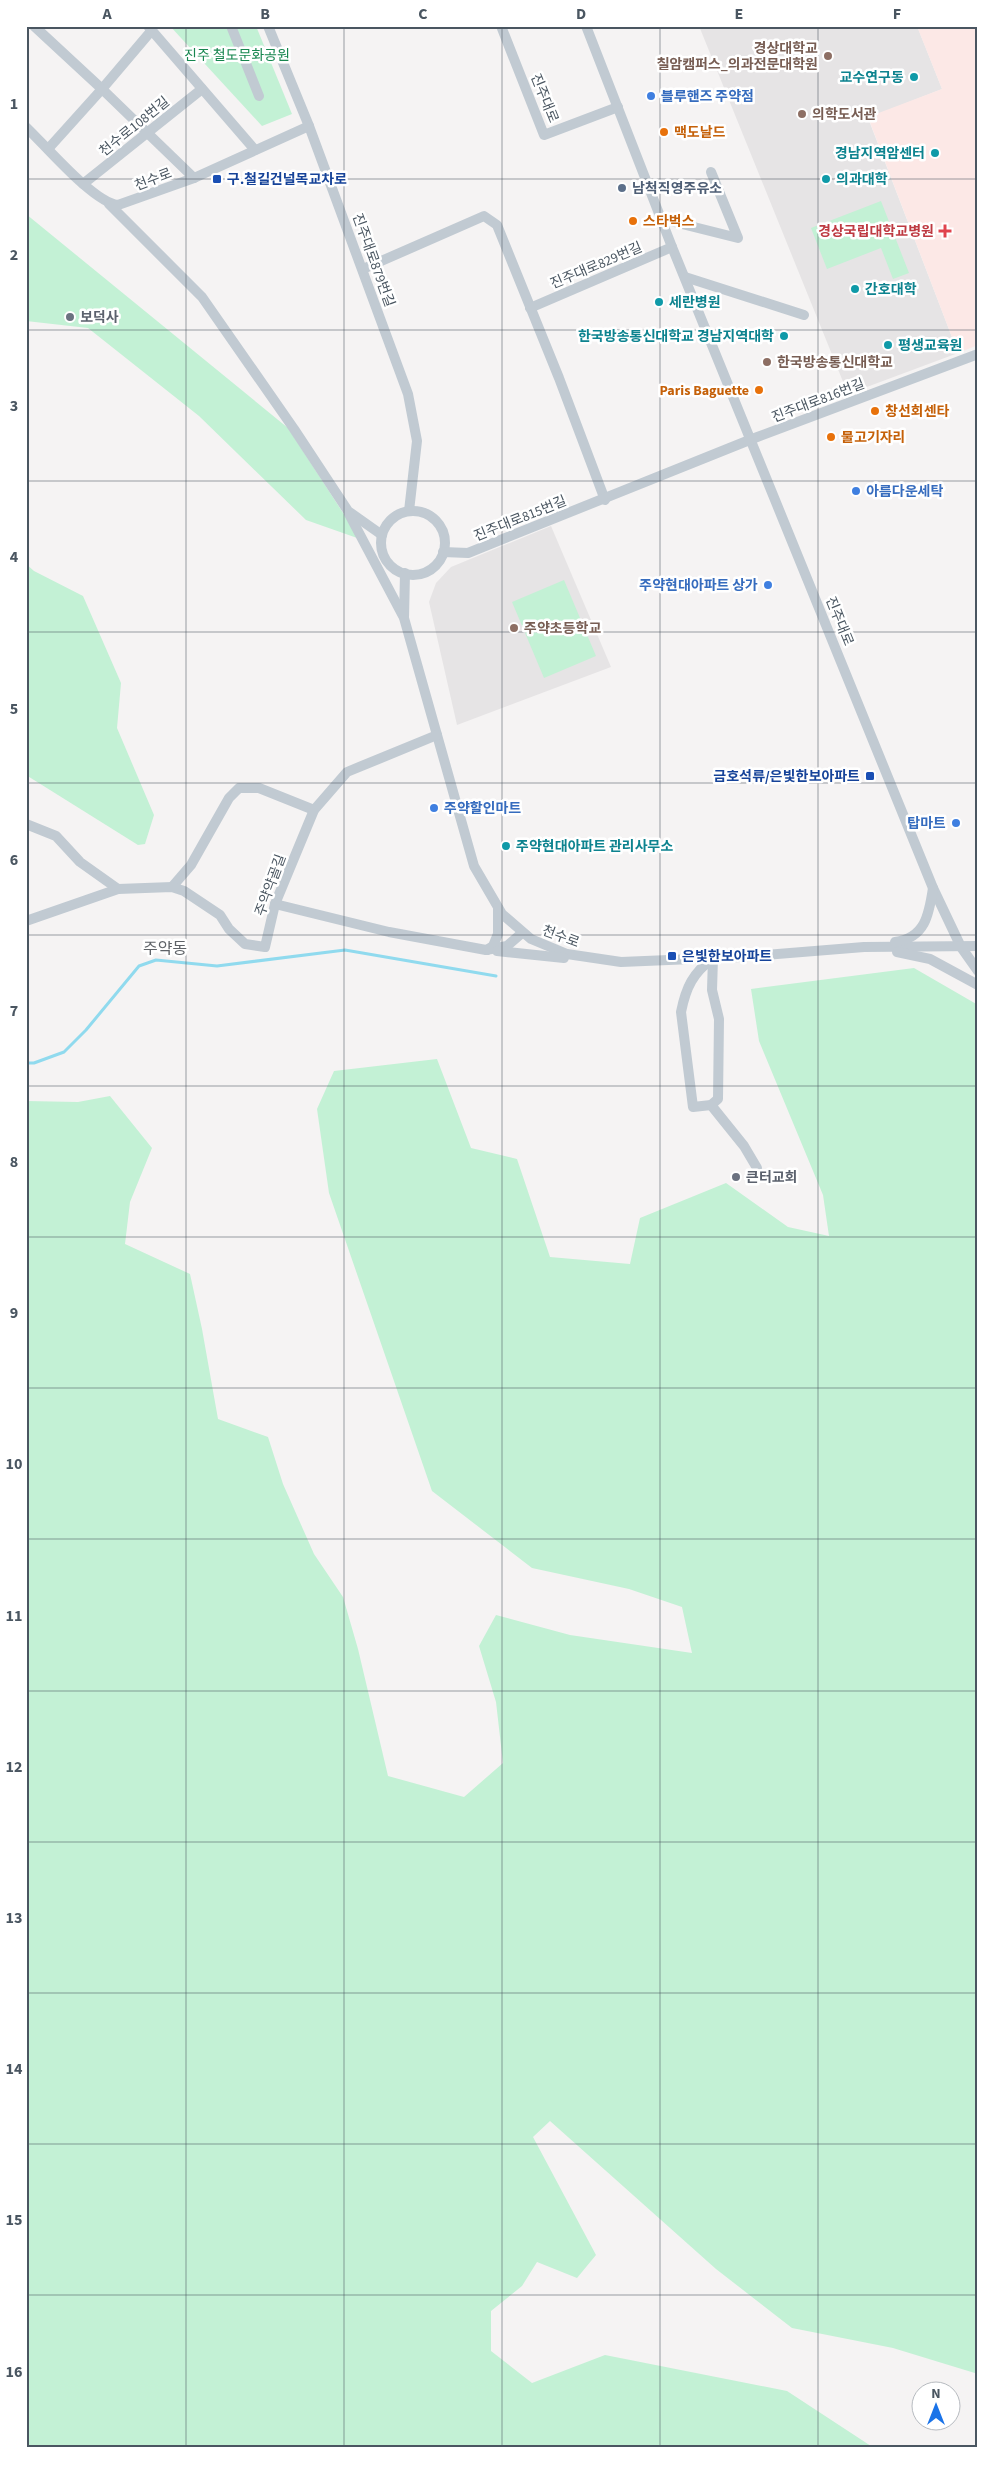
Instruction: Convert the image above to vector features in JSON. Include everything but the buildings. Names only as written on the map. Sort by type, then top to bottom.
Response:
[{"type":"street","points":[[34,26],[81,68],[194,178]]},
{"type":"street","points":[[231,26],[259,96]]},
{"type":"street","name":"진주대로879번길","points":[[268,26],[309,126],[400,370],[414,420],[416,456],[409,511]]},
{"type":"street","name":"진주대로","points":[[501,26],[544,135],[618,107]]},
{"type":"street","name":"진주대로","points":[[586,26],[672,247],[752,439],[933,888],[961,947],[978,971]]},
{"type":"street","points":[[48,149],[102,89],[150,28],[255,150]]},
{"type":"street","name":"천수로108번길","points":[[83,184],[202,89]]},
{"type":"street","name":"천수로","points":[[109,204],[124,205],[194,178],[309,126]]},
{"type":"street","points":[[26,127],[83,184],[109,204],[202,297],[294,429],[348,511],[404,618]]},
{"type":"street","points":[[662,219],[738,238],[711,172]]},
{"type":"street","points":[[363,269],[484,216],[497,225],[560,378],[605,500]]},
{"type":"street","name":"진주대로829번길","points":[[530,308],[672,247]]},
{"type":"street","points":[[685,277],[804,315]]},
{"type":"street","name":"진주대로816번길","points":[[752,439],[978,354]]},
{"type":"street","name":"진주대로815번길","points":[[443,552],[468,553],[605,500],[752,439]]},
{"type":"street","points":[[348,511],[382,535]]},
{"type":"street","points":[[409,511],[427,514],[440,526],[444,534],[443,552],[433,568],[424,572],[405,573],[388,563],[381,545],[382,535],[392,518],[409,511]]},
{"type":"street","name":"천수로","points":[[405,573],[404,618],[474,866],[498,908],[522,933],[537,942],[567,954],[621,962],[713,958],[864,947],[978,946]]},
{"type":"street","name":"주약약골길","points":[[26,921],[118,889],[172,887],[184,891],[220,915],[229,929],[246,944],[265,947],[275,904],[314,810],[347,772],[437,735]]},
{"type":"street","points":[[172,887],[191,865],[229,798],[239,788],[259,788],[314,810]]},
{"type":"street","points":[[26,824],[56,836],[80,862],[118,889]]},
{"type":"street","points":[[864,947],[906,940],[917,933],[926,922],[933,888]]},
{"type":"street","points":[[275,904],[389,932],[486,950],[621,962]]},
{"type":"street","points":[[486,950],[493,946],[498,934],[498,908]]},
{"type":"street","points":[[486,950],[507,946],[522,933]]},
{"type":"street","points":[[864,947],[930,959],[978,985]]},
{"type":"street","points":[[713,958],[712,990],[719,1019],[718,1099],[711,1105],[693,1107],[681,1012],[684,996],[698,969],[713,958]]},
{"type":"street","points":[[711,1105],[744,1146],[758,1168]]},
{"type":"shaded area","points":[[699,26],[917,26],[942,89],[868,118],[958,353],[848,394]]},
{"type":"shaded area","name":"경상국립대학교병원","points":[[917,26],[978,26],[978,345],[958,353],[868,117],[942,89]]},
{"type":"shaded area","name":"주약초등학교","points":[[551,526],[611,667],[457,725],[429,602],[436,583],[451,567]]},
{"type":"green space","name":"진주 철도문화공원","points":[[170,26],[256,26],[292,114],[262,126]]},
{"type":"green space","points":[[881,201],[909,273],[893,279],[881,248],[827,269],[811,228]]},
{"type":"green space","points":[[26,214],[288,428],[360,539],[306,520],[199,416],[88,328],[26,321]]},
{"type":"green space","points":[[26,564],[34,571],[83,596],[121,683],[117,728],[154,815],[145,844],[138,845],[26,775]]},
{"type":"green space","points":[[564,580],[596,656],[544,678],[512,602]]},
{"type":"green space","points":[[914,968],[978,1005],[978,2374],[893,2348],[792,2328],[716,2269],[550,2121],[533,2137],[596,2255],[577,2278],[537,2262],[522,2286],[491,2311],[491,2351],[532,2383],[605,2355],[787,2391],[874,2448],[26,2448],[26,1101],[78,1102],[110,1096],[152,1148],[130,1202],[125,1244],[190,1274],[218,1419],[268,1437],[283,1484],[314,1554],[343,1597],[358,1649],[388,1776],[464,1797],[503,1763],[496,1702],[479,1646],[496,1615],[570,1635],[692,1653],[682,1607],[629,1589],[532,1568],[432,1491],[329,1193],[317,1109],[334,1071],[437,1059],[471,1148],[517,1159],[550,1257],[630,1264],[640,1218],[726,1183],[788,1227],[829,1236],[823,1195],[759,1041],[751,989]]},
{"type":"waterway","points":[[26,1063],[34,1063],[64,1052],[86,1030],[139,966],[156,960],[217,966],[345,950],[496,976]]},
{"type":"place","name":"경상대학교 칠암캠퍼스_의과전문대학원","points":[[828,56]]},
{"type":"place","name":"교수연구동","points":[[914,77]]},
{"type":"place","name":"블루핸즈 주약점","points":[[651,96]]},
{"type":"place","name":"의학도서관","points":[[802,114]]},
{"type":"place","name":"맥도날드","points":[[664,132]]},
{"type":"place","name":"경남지역암센터","points":[[935,153]]},
{"type":"place","name":"구.철길건널목교차로","points":[[217,179]]},
{"type":"place","name":"의과대학","points":[[826,179]]},
{"type":"place","name":"남척직영주유소","points":[[622,188]]},
{"type":"place","name":"스타벅스","points":[[633,221]]},
{"type":"place","name":"경상국립대학교병원","points":[[945,231]]},
{"type":"place","name":"간호대학","points":[[855,289]]},
{"type":"place","name":"세란병원","points":[[659,302]]},
{"type":"place","name":"보덕사","points":[[70,317]]},
{"type":"place","name":"한국방송통신대학교 경남지역대학","points":[[784,336]]},
{"type":"place","name":"평생교육원","points":[[888,345]]},
{"type":"place","name":"한국방송통신대학교","points":[[767,362]]},
{"type":"place","name":"Paris Baguette","points":[[759,390]]},
{"type":"place","name":"창선회센타","points":[[875,411]]},
{"type":"place","name":"물고기자리","points":[[831,437]]},
{"type":"place","name":"아름다운세탁","points":[[856,491]]},
{"type":"place","name":"주약현대아파트 상가","points":[[768,585]]},
{"type":"place","name":"주약초등학교","points":[[514,628]]},
{"type":"place","name":"금호석류/은빛한보아파트","points":[[870,776]]},
{"type":"place","name":"주약할인마트","points":[[434,808]]},
{"type":"place","name":"탑마트","points":[[956,823]]},
{"type":"place","name":"주약현대아파트 관리사무소","points":[[506,846]]},
{"type":"place","name":"은빛한보아파트","points":[[672,956]]},
{"type":"place","name":"큰터교회","points":[[736,1177]]},
{"type":"district","name":"주약동","points":[[165,948]]}]
